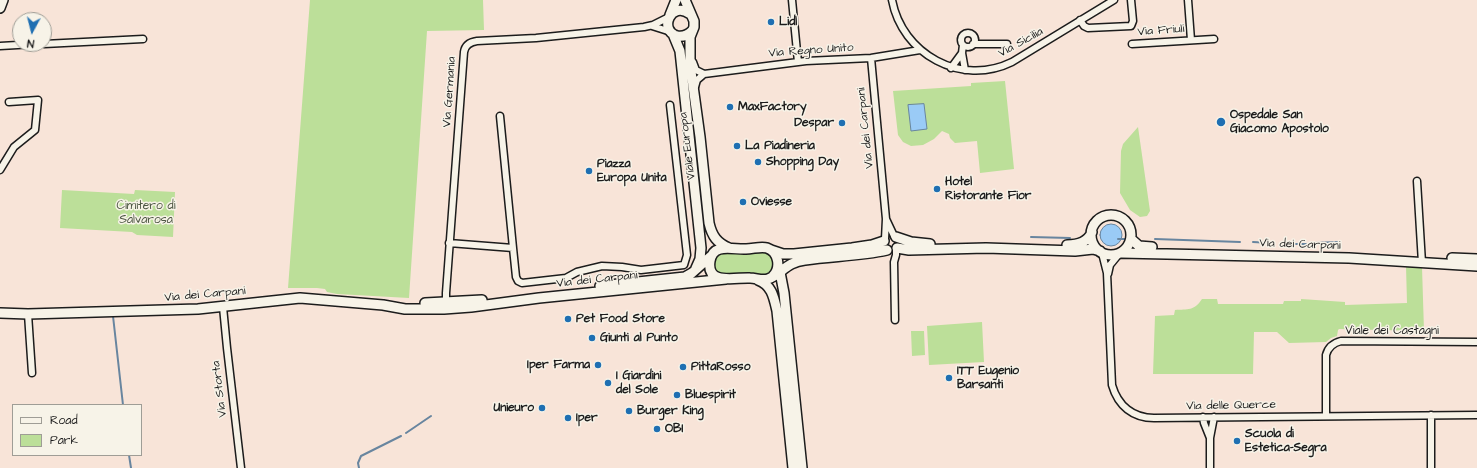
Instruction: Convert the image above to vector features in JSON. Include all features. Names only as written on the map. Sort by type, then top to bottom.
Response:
[{"type":"street","points":[[0,8],[3,0]]},
{"type":"street","points":[[669,16],[674,8],[676,0]]},
{"type":"street","name":"Viale Europa","points":[[685,0],[694,23],[690,45],[691,70],[711,231],[719,242],[731,248]]},
{"type":"street","points":[[792,0],[798,62]]},
{"type":"street","name":"Via Sicilia","points":[[892,0],[895,14],[901,27],[920,50],[938,62],[951,68],[965,70],[986,70],[1006,65],[1080,20],[1106,2],[1114,0]]},
{"type":"street","points":[[1080,20],[1084,26],[1088,28],[1131,26],[1133,21],[1131,0]]},
{"type":"street","name":"Via Friuli","points":[[1188,0],[1191,40]]},
{"type":"street","points":[[669,16],[679,10],[685,10],[690,14]]},
{"type":"street","name":"Via Germania","points":[[448,304],[449,243],[464,52],[466,46],[470,42],[477,41],[536,38],[652,26],[669,16]]},
{"type":"street","name":"Viale Europa","points":[[669,16],[668,25],[680,51],[701,248],[699,261],[694,272]]},
{"type":"street","name":"Via Germania","points":[[652,26],[672,33]]},
{"type":"street","points":[[672,33],[682,36],[687,35],[692,31]]},
{"type":"street","points":[[951,68],[962,53],[964,45],[962,39],[964,35],[972,35],[974,38],[973,44]]},
{"type":"street","points":[[52,44],[143,39]]},
{"type":"street","name":"Via Friuli","points":[[1132,44],[1214,39]]},
{"type":"street","points":[[964,45],[969,47],[973,44],[1007,44]]},
{"type":"street","points":[[0,46],[12,45]]},
{"type":"street","points":[[690,45],[694,67],[699,72],[704,74]]},
{"type":"street","name":"Via Regno Unito","points":[[704,74],[798,62],[871,58],[920,50]]},
{"type":"street","points":[[962,53],[965,70]]},
{"type":"street","name":"Via dei Carpani","points":[[871,58],[889,246]]},
{"type":"street","points":[[700,137],[695,84],[698,78],[704,74]]},
{"type":"street","points":[[0,170],[14,147],[32,133],[36,127],[38,100],[9,102]]},
{"type":"street","points":[[500,116],[516,277],[518,281],[522,283],[566,278],[577,272],[602,266],[641,270],[684,265],[687,255],[670,105]]},
{"type":"street","points":[[1417,181],[1422,260]]},
{"type":"street","points":[[731,248],[764,248],[783,254],[794,254],[872,245],[889,246],[909,250],[1075,245],[1085,241],[1090,236],[1096,224],[1102,218],[1116,216],[1128,224],[1131,231],[1131,239],[1127,248],[1120,253],[1110,266],[1107,275]]},
{"type":"street","name":"Via dei Carpani","points":[[886,219],[895,237]]},
{"type":"street","points":[[1092,232],[1094,244],[1101,252]]},
{"type":"street","points":[[895,320],[894,262],[889,246],[888,236],[925,244],[1005,246],[1075,251],[1093,249],[1112,255],[1120,253]]},
{"type":"street","points":[[777,271],[791,263],[853,255],[899,243],[895,237]]},
{"type":"street","name":"Via dei Carpani","points":[[1131,239],[1137,245],[1148,247],[1349,252],[1477,266]]},
{"type":"street","points":[[449,243],[513,248]]},
{"type":"street","name":"Viale Europa","points":[[701,248],[709,261]]},
{"type":"street","name":"Via dei Carpani","points":[[0,313],[28,314],[186,310],[296,298],[414,309],[477,300],[679,278],[694,272],[709,261],[720,249],[731,248]]},
{"type":"street","points":[[771,250],[776,255],[777,271],[784,293]]},
{"type":"street","name":"Via delle Querce","points":[[1101,252],[1107,275],[1112,382],[1114,391],[1119,400],[1128,410],[1140,417],[1477,415]]},
{"type":"street","name":"Via dei Carpani","points":[[1120,253],[1422,260],[1477,259]]},
{"type":"street","points":[[709,261],[712,272],[715,276],[726,279]]},
{"type":"street","points":[[791,263],[784,273],[784,293],[802,468]]},
{"type":"street","name":"Via dei Carpani","points":[[383,305],[448,304],[471,307],[550,297],[726,279],[765,279],[777,271]]},
{"type":"street","points":[[754,278],[764,282],[770,288],[777,311],[793,468]]},
{"type":"street","name":"Via dei Carpani","points":[[471,307],[472,304],[505,300],[512,296]]},
{"type":"street","name":"Via Storta","points":[[223,307],[241,468]]},
{"type":"street","points":[[28,314],[32,373]]},
{"type":"street","name":"Viale dei Castagni","points":[[1326,416],[1326,355],[1329,347],[1333,344],[1341,341],[1477,342]]},
{"type":"street","points":[[1431,415],[1431,468]]},
{"type":"street","points":[[1203,417],[1210,441]]},
{"type":"street","points":[[1210,468],[1210,441],[1214,417]]},
{"type":"green space","points":[[310,0],[483,0],[484,30],[427,31],[409,298],[337,294],[327,292],[325,289],[317,288],[288,288]]},
{"type":"green space","points":[[1005,81],[1014,169],[980,173],[977,141],[955,143],[950,138],[949,134],[942,131],[934,139],[923,145],[911,146],[903,142],[898,135],[893,91],[971,86],[971,83]]},
{"type":"green space","points":[[1138,127],[1150,211],[1147,216],[1140,217],[1130,210],[1120,193],[1121,151],[1123,144]]},
{"type":"green space","name":"Cimitero di Salvarosa","points":[[62,190],[134,194],[135,190],[175,192],[173,237],[137,235],[132,232],[60,228]]},
{"type":"green space","points":[[722,252],[767,253],[773,259],[773,268],[768,274],[763,276],[727,275],[716,270],[714,265],[716,257]]},
{"type":"green space","points":[[1406,266],[1422,267],[1424,331],[1339,329],[1337,336],[1326,342],[1289,343],[1277,332],[1254,332],[1253,374],[1153,374],[1155,316],[1174,315],[1175,310],[1187,309],[1196,306],[1202,299],[1217,299],[1218,304],[1283,304],[1284,301],[1301,301],[1301,299],[1345,302],[1345,305],[1407,303]]},
{"type":"green space","points":[[982,322],[984,362],[929,365],[927,326]]},
{"type":"green space","points":[[911,331],[924,331],[925,355],[912,356]]},
{"type":"water","points":[[924,104],[927,129],[911,131],[908,105]]},
{"type":"water","points":[[1111,224],[1119,227],[1122,235],[1119,243],[1111,246],[1103,243],[1100,235],[1103,227]]},
{"type":"waterway","points":[[1031,237],[1070,238]]},
{"type":"waterway","points":[[1118,239],[1125,239]]},
{"type":"waterway","points":[[1155,239],[1240,242]]},
{"type":"waterway","points":[[1253,242],[1271,243]]},
{"type":"waterway","points":[[1313,243],[1338,242]]},
{"type":"waterway","points":[[1281,244],[1306,244]]},
{"type":"waterway","points":[[113,316],[123,404]]},
{"type":"waterway","points":[[406,433],[431,416]]},
{"type":"waterway","points":[[359,468],[358,463],[361,456],[401,436]]},
{"type":"waterway","points":[[129,456],[131,468]]},
{"type":"place","name":"Lidl","points":[[771,22]]},
{"type":"place","name":"MaxFactory","points":[[730,107]]},
{"type":"place","name":"Ospedale San Giacomo Apostolo","points":[[1221,122]]},
{"type":"place","name":"Despar","points":[[842,123]]},
{"type":"place","name":"La Piadineria","points":[[737,146]]},
{"type":"place","name":"Shopping Day","points":[[758,162]]},
{"type":"place","name":"Piazza Europa Unita","points":[[589,171]]},
{"type":"place","name":"Hotel Ristorante Fior","points":[[937,189]]},
{"type":"place","name":"Oviesse","points":[[743,202]]},
{"type":"place","name":"Pet Food Store","points":[[568,319]]},
{"type":"place","name":"Giunti al Punto","points":[[592,338]]},
{"type":"place","name":"Iper Farma","points":[[598,365]]},
{"type":"place","name":"PittaRosso","points":[[683,367]]},
{"type":"place","name":"ITT Eugenio Barsanti","points":[[949,378]]},
{"type":"place","name":"I Giardini del Sole","points":[[608,383]]},
{"type":"place","name":"Bluespirit","points":[[677,395]]},
{"type":"place","name":"Unieuro","points":[[542,408]]},
{"type":"place","name":"Burger King","points":[[629,411]]},
{"type":"place","name":"Iper","points":[[568,418]]},
{"type":"place","name":"OBI","points":[[657,429]]},
{"type":"place","name":"Scuola di Estetica-Segra","points":[[1237,441]]}]
